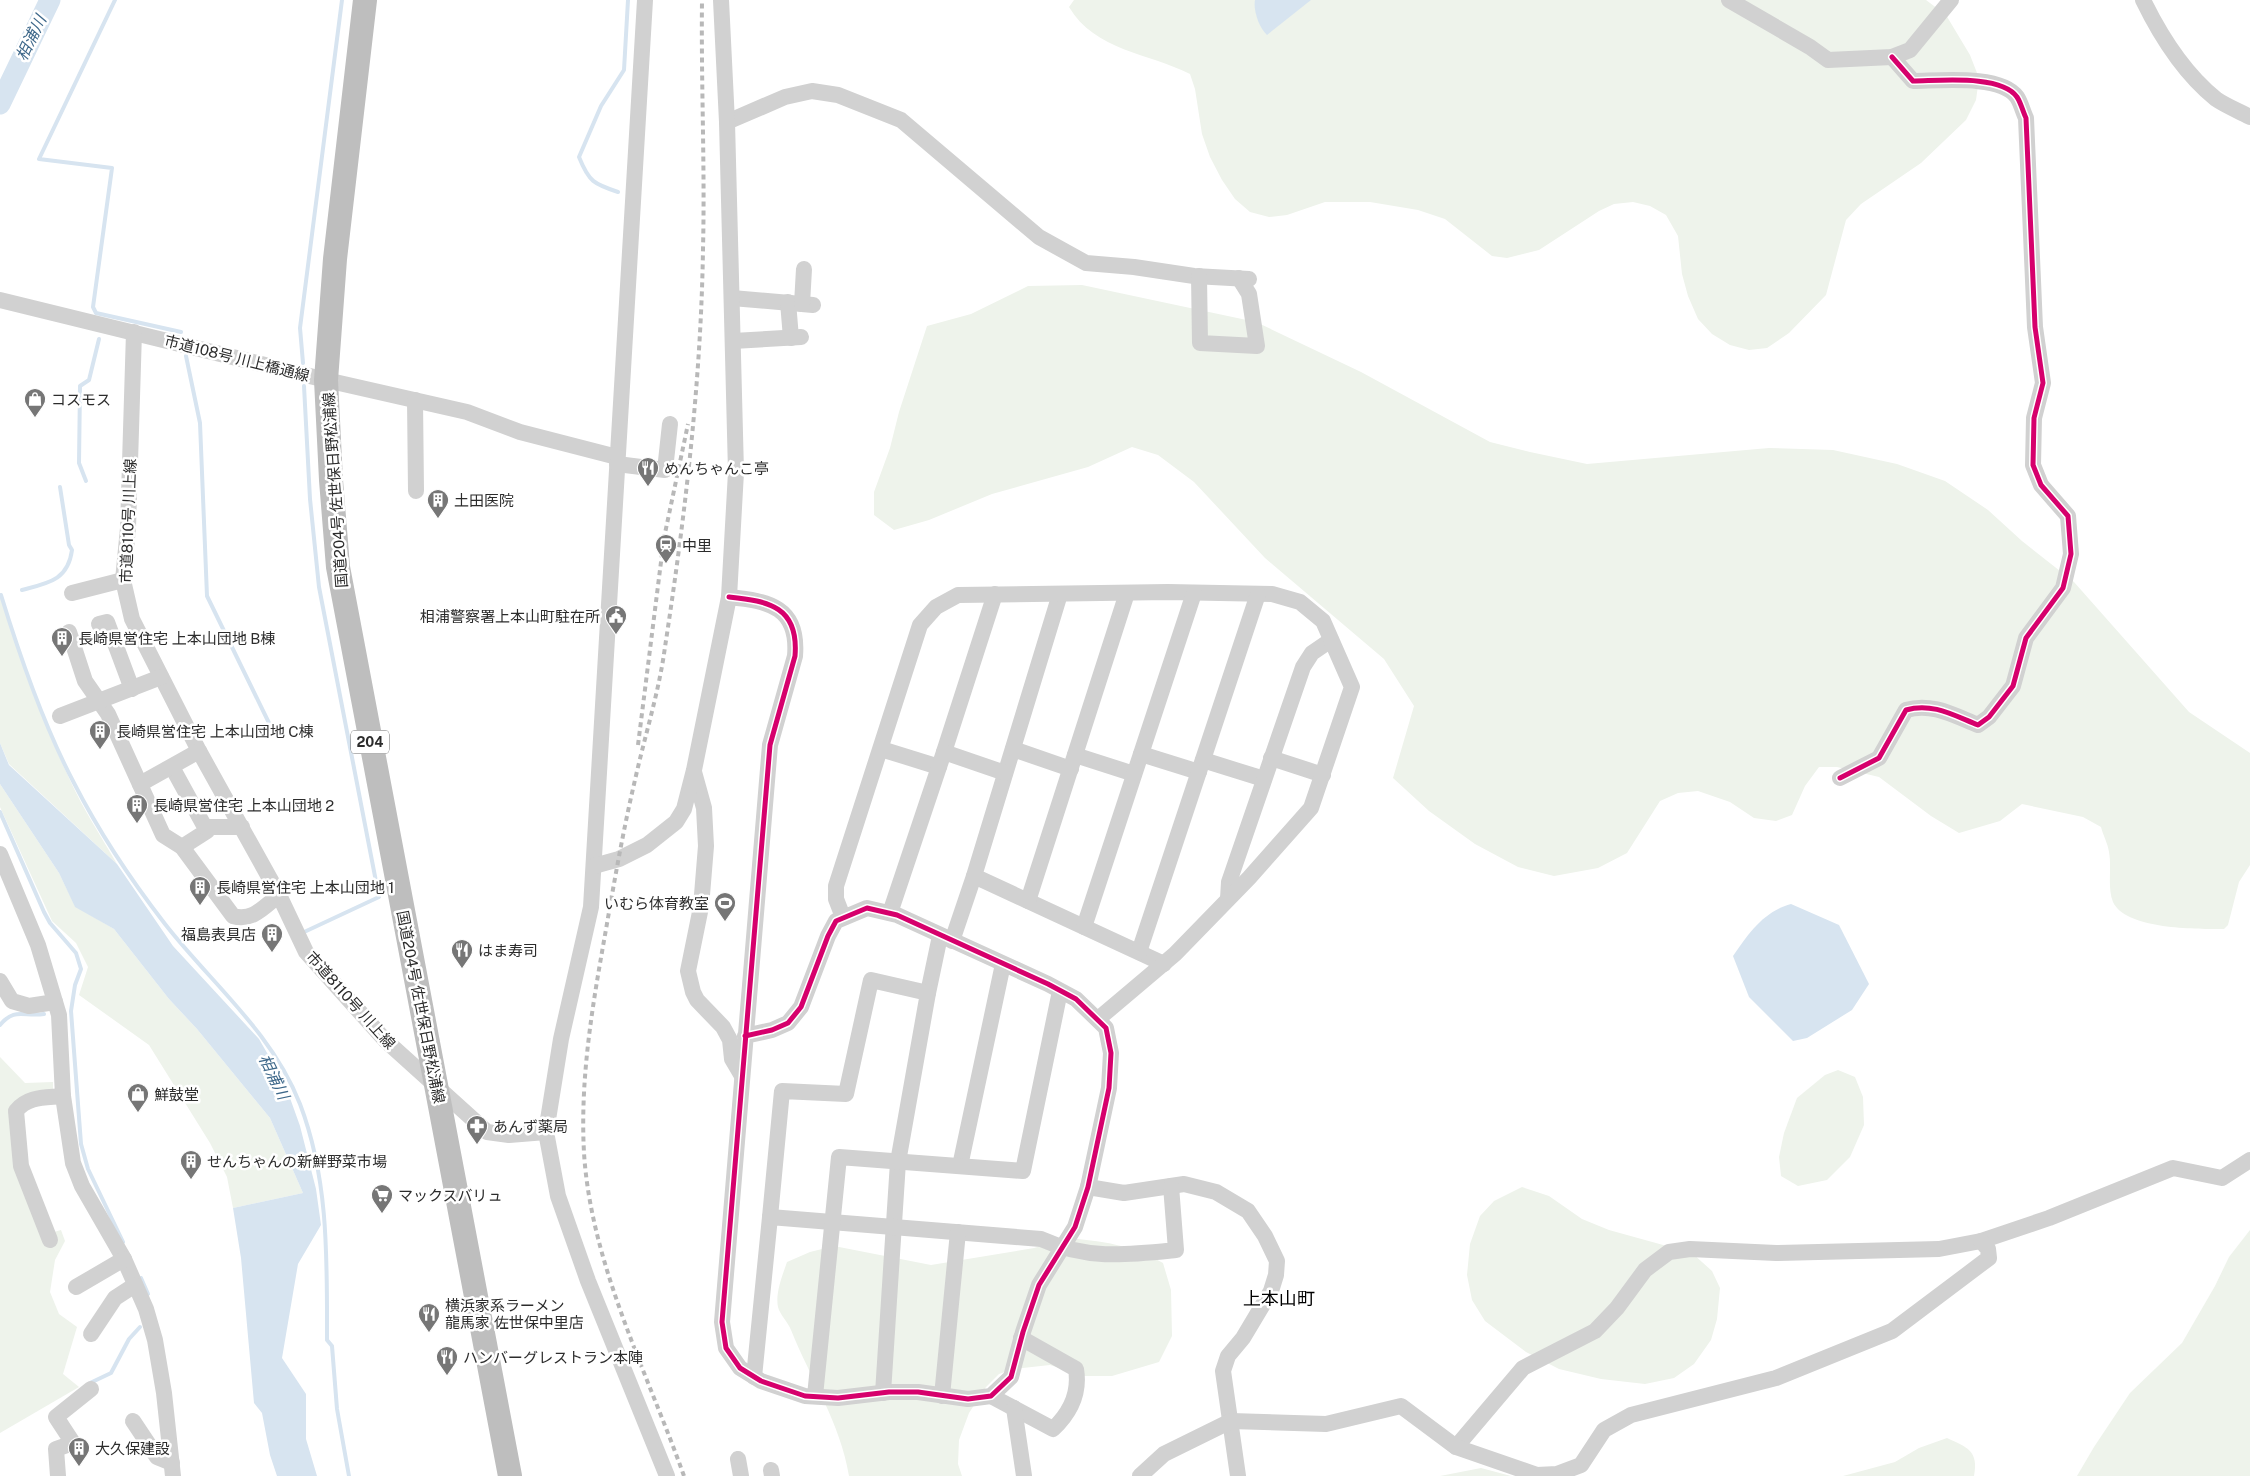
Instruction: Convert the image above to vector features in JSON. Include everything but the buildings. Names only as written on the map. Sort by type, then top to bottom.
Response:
[{"type":"highway","name":"国道204号 佐世保日野松浦線","points":[[365,0],[335,259],[326,380],[338,567],[510,1476]]},
{"type":"street","points":[[645,0],[591,907],[563,1029],[546,1132],[558,1196],[588,1281],[667,1476]]},
{"type":"street","points":[[594,866],[618,859],[647,845],[676,822],[684,809],[694,770],[729,597],[736,472],[727,122],[721,0]]},
{"type":"street","points":[[1729,0],[1810,47],[1828,60],[1892,57],[1910,50],[1951,0]]},
{"type":"street","points":[[2143,0],[2170,48],[2202,84],[2217,99],[2250,117]]},
{"type":"street","points":[[1840,778],[1879,758],[1906,710],[1933,708],[1978,725],[1989,717],[2013,686],[2026,638],[2063,588],[2072,554],[2068,516],[2041,485],[2034,465],[2034,418],[2043,384],[2035,327],[2026,118],[2016,96],[2006,87],[1979,81],[1913,82],[1892,57]]},
{"type":"street","points":[[727,122],[784,97],[812,91],[838,95],[901,120],[1024,224],[1059,249],[1086,263],[1134,266],[1199,276],[1244,278],[1257,346],[1200,343],[1199,276]]},
{"type":"street","points":[[733,341],[796,338],[804,269]]},
{"type":"street","points":[[732,298],[801,304]]},
{"type":"street","name":"市道108号 川上橋通線","points":[[0,300],[326,380],[467,412],[520,432],[617,460],[665,470],[670,424]]},
{"type":"street","name":"市道8110号 川上線","points":[[134,332],[128,528],[123,580],[132,619],[199,751],[279,895],[306,952],[385,1040],[487,1132],[509,1135],[546,1132]]},
{"type":"street","points":[[416,400],[416,491]]},
{"type":"street","points":[[72,593],[123,580]]},
{"type":"street","points":[[1028,901],[1128,593]]},
{"type":"street","points":[[1084,927],[1194,593]]},
{"type":"street","points":[[890,913],[942,760],[995,594]]},
{"type":"street","points":[[843,917],[836,898],[836,886],[920,625],[936,607],[958,595],[995,594],[1272,594],[1300,602],[1323,621],[1352,687],[1311,808],[1228,899],[1164,964],[1098,1020]]},
{"type":"street","points":[[883,1393],[898,1162],[928,993],[946,939],[974,876],[1060,594]]},
{"type":"street","points":[[1139,952],[1258,594]]},
{"type":"street","points":[[729,597],[760,600],[784,613],[792,626],[796,642],[795,656],[770,745],[722,1322],[726,1348],[740,1368],[754,1377],[805,1396],[838,1398],[883,1393],[918,1392],[968,1399],[991,1396],[1053,1429],[1066,1417],[1073,1402],[1078,1382],[1076,1369],[1021,1338]]},
{"type":"street","points":[[112,636],[119,627],[132,619]]},
{"type":"street","points":[[99,624],[106,622],[132,690]]},
{"type":"street","points":[[69,632],[85,681],[108,714],[163,835],[182,847],[233,916],[242,919],[251,917],[279,895]]},
{"type":"street","points":[[1228,899],[1229,882],[1302,667],[1312,653],[1331,640]]},
{"type":"street","points":[[60,716],[132,690],[161,677]]},
{"type":"street","points":[[880,749],[1005,773]]},
{"type":"street","points":[[1013,749],[1134,774]]},
{"type":"street","points":[[140,784],[199,751]]},
{"type":"street","points":[[1142,754],[1264,779]]},
{"type":"street","points":[[1271,758],[1323,776]]},
{"type":"street","points":[[172,767],[207,831],[182,847]]},
{"type":"street","points":[[694,770],[704,808],[706,846],[701,907],[688,971],[692,992],[697,1000],[723,1027],[730,1040],[732,1059],[742,1076]]},
{"type":"street","points":[[205,827],[242,827]]},
{"type":"street","points":[[0,854],[38,945],[59,1015],[63,1096],[68,1137],[76,1170],[82,1186],[124,1259],[146,1309],[155,1340],[164,1393],[172,1470]]},
{"type":"street","points":[[974,876],[1164,964]]},
{"type":"street","points":[[745,1036],[772,1030],[788,1023],[801,1007],[836,920],[867,908],[890,913],[1060,991],[1076,1000],[1106,1028],[1111,1053],[1109,1088],[1088,1187],[1075,1227],[1039,1285],[1021,1338],[1011,1377],[991,1396]]},
{"type":"street","points":[[960,1166],[1003,964]]},
{"type":"street","points":[[754,1377],[782,1091],[846,1094],[871,980],[928,993]]},
{"type":"street","points":[[0,981],[12,1001],[30,1006],[55,1002]]},
{"type":"street","points":[[815,1396],[839,1157],[1023,1171],[1060,991]]},
{"type":"street","points":[[52,1232],[21,1166],[16,1111],[29,1099],[63,1096]]},
{"type":"street","points":[[1456,1447],[1523,1368],[1594,1331],[1617,1308],[1645,1270],[1669,1252],[1690,1249],[1776,1253],[1939,1249],[1980,1242],[2049,1218],[2173,1168],[2222,1178],[2250,1160]]},
{"type":"street","points":[[1088,1187],[1124,1193],[1184,1184],[1216,1192],[1248,1211],[1265,1236],[1276,1261],[1276,1275],[1272,1291],[1243,1338],[1228,1356],[1223,1371],[1238,1476]]},
{"type":"street","points":[[770,1217],[1041,1239],[1062,1248],[1122,1256],[1176,1250],[1171,1186]]},
{"type":"street","points":[[942,1396],[958,1232]]},
{"type":"street","points":[[1140,1476],[1164,1454],[1231,1422],[1326,1424],[1401,1406],[1456,1447],[1537,1475],[1557,1474],[1581,1465],[1604,1430],[1631,1415],[1776,1378],[1892,1332],[1989,1258],[1988,1249],[1980,1242]]},
{"type":"street","points":[[76,1287],[124,1259]]},
{"type":"street","points":[[91,1334],[115,1298],[135,1285]]},
{"type":"street","points":[[58,1476],[56,1450],[73,1443],[56,1417],[91,1389]]},
{"type":"street","points":[[1014,1408],[1024,1476]]},
{"type":"street","points":[[133,1421],[157,1457],[172,1470]]},
{"type":"street","points":[[738,1460],[741,1476]]},
{"type":"shaded area","points":[[1074,0],[1926,0],[1946,15],[1970,55],[1979,78],[1976,100],[1966,120],[1921,163],[1861,204],[1846,220],[1826,295],[1789,333],[1767,348],[1749,350],[1730,345],[1712,334],[1698,319],[1688,296],[1682,274],[1678,236],[1666,215],[1650,206],[1633,202],[1614,204],[1599,211],[1539,250],[1507,258],[1492,256],[1445,219],[1418,210],[1370,202],[1325,202],[1287,215],[1269,217],[1250,212],[1235,199],[1210,157],[1202,134],[1195,89],[1190,74],[1124,49],[1093,33],[1080,22],[1069,7]]},
{"type":"shaded area","points":[[1082,285],[1256,322],[1361,372],[1490,442],[1530,452],[1587,464],[1769,448],[1833,450],[1897,464],[1945,481],[1988,510],[2022,541],[2074,582],[2189,712],[2250,753],[2250,865],[2239,882],[2228,925],[2224,929],[2164,926],[2132,918],[2120,911],[2111,896],[2109,852],[2101,827],[2083,817],[2022,804],[2000,821],[1959,833],[1931,816],[1879,777],[1837,767],[1819,767],[1805,786],[1792,815],[1776,821],[1754,818],[1730,802],[1698,791],[1678,793],[1660,801],[1627,853],[1598,868],[1554,876],[1518,867],[1475,844],[1429,811],[1393,778],[1414,706],[1384,659],[1265,558],[1194,482],[1158,455],[1132,447],[1088,467],[992,494],[929,520],[894,530],[874,515],[874,492],[890,448],[899,412],[927,326],[971,314],[1028,286]]},
{"type":"shaded area","points":[[0,595],[32,689],[60,758],[81,801],[117,864],[9,764],[0,743]]},
{"type":"shaded area","points":[[0,784],[59,873],[75,906],[114,929],[169,999],[197,1029],[270,1118],[303,1193],[233,1208],[227,1177],[210,1143],[149,1045],[79,995],[88,967],[76,943],[52,921],[0,807]]},
{"type":"shaded area","points":[[0,1057],[25,1083],[53,1082],[53,1092],[24,1095],[17,1166],[54,1232],[61,1230],[65,1241],[55,1260],[50,1292],[59,1314],[77,1327],[63,1374],[79,1387],[0,1433]]},
{"type":"shaded area","points":[[1838,1070],[1855,1077],[1863,1097],[1864,1125],[1850,1157],[1827,1180],[1798,1186],[1781,1176],[1779,1157],[1784,1133],[1797,1098],[1825,1075]]},
{"type":"shaded area","points":[[1522,1187],[1549,1196],[1582,1219],[1609,1230],[1692,1253],[1712,1271],[1720,1288],[1717,1319],[1711,1340],[1694,1364],[1674,1378],[1645,1384],[1601,1379],[1559,1369],[1526,1352],[1485,1321],[1472,1300],[1467,1275],[1470,1244],[1480,1216],[1494,1201]]},
{"type":"shaded area","points":[[2250,1230],[2250,1476],[2077,1476],[2130,1393],[2182,1343],[2215,1286],[2229,1257]]},
{"type":"shaded area","points":[[1067,1238],[1128,1248],[1163,1263],[1171,1290],[1172,1336],[1159,1362],[1112,1376],[1084,1376],[1050,1365],[1014,1369],[999,1374],[986,1387],[969,1413],[959,1440],[958,1464],[962,1476],[849,1476],[845,1456],[832,1419],[790,1327],[778,1307],[778,1290],[787,1262],[810,1252],[834,1246],[931,1265],[1034,1248]]},
{"type":"shaded area","points":[[1947,1438],[1966,1447],[1973,1455],[1975,1461],[1974,1476],[1843,1476],[1895,1462],[1919,1448]]},
{"type":"shaded area","points":[[1481,1468],[1511,1476],[1440,1476]]},
{"type":"water","points":[[1255,0],[1311,0],[1267,35],[1257,19]]},
{"type":"water","points":[[0,743],[9,765],[117,864],[173,946],[259,1039],[285,1084],[300,1126],[316,1189],[321,1225],[298,1264],[282,1358],[306,1394],[306,1439],[317,1476],[277,1476],[270,1455],[262,1413],[254,1403],[241,1258],[233,1208],[303,1193],[270,1118],[197,1029],[169,999],[114,929],[75,907],[59,873],[0,784]]},
{"type":"water","points":[[1791,904],[1839,925],[1869,984],[1852,1010],[1807,1038],[1793,1041],[1749,997],[1733,956],[1758,924],[1781,907]]},
{"type":"waterway","name":"相浦川","points":[[0,104],[50,0]]},
{"type":"waterway","points":[[115,0],[39,159],[112,168],[93,307],[96,313],[181,332]]},
{"type":"waterway","points":[[303,363],[300,328],[342,0]]},
{"type":"waterway","points":[[618,192],[593,181],[586,172],[579,157],[601,106],[624,70],[628,0]]},
{"type":"waterway","points":[[86,481],[79,463],[80,386],[89,380],[99,339]]},
{"type":"waterway","points":[[186,356],[200,423],[207,596],[270,725]]},
{"type":"waterway","points":[[302,933],[379,897],[319,587],[310,499],[304,386]]},
{"type":"waterway","points":[[22,590],[56,579],[62,574],[70,560],[72,550],[69,545],[60,487]]},
{"type":"waterway","points":[[1,595],[43,715],[63,761],[94,820],[128,873],[165,924],[239,1009],[274,1054],[300,1104],[309,1133],[321,1191],[326,1250],[327,1340],[332,1346],[337,1409],[349,1476]]},
{"type":"waterway","points":[[0,812],[44,912],[50,923],[76,953],[81,969],[75,985],[71,1011],[81,1144],[88,1169],[123,1242]]},
{"type":"waterway","points":[[0,1025],[5,1019],[15,1014],[44,1014]]},
{"type":"waterway","points":[[141,1278],[148,1294]]},
{"type":"waterway","points":[[90,1383],[111,1373],[129,1339],[140,1327]]},
{"type":"railway","points":[[684,1476],[623,1317],[597,1236],[589,1194],[583,1125],[585,1071],[596,989],[615,877],[662,664],[691,449],[702,299],[704,187],[702,0]]},
{"type":"railway","points":[[638,745],[664,538],[688,424]]},
{"type":"cycle path","points":[[1840,778],[1879,758],[1906,710],[1916,708],[1934,709],[1978,725],[1989,717],[2013,686],[2026,638],[2063,588],[2071,554],[2068,516],[2041,485],[2033,465],[2034,418],[2043,383],[2035,327],[2026,118],[2017,97],[2009,90],[1998,85],[1968,80],[1913,81],[1892,57]]},
{"type":"cycle path","points":[[729,597],[757,601],[779,610],[792,627],[795,640],[795,656],[770,745],[722,1322],[726,1348],[740,1368],[761,1381],[805,1396],[838,1398],[889,1392],[918,1392],[968,1399],[991,1396],[1011,1377],[1023,1332],[1039,1285],[1075,1227],[1088,1187],[1109,1088],[1111,1053],[1106,1028],[1076,999],[1048,984],[897,915],[867,908],[836,921],[828,936],[801,1007],[788,1023],[772,1030],[745,1036]]},
{"type":"place","name":"コスモス","points":[[35,418]]},
{"type":"place","name":"めんちゃんこ亭","points":[[648,487]]},
{"type":"place","name":"土田医院","points":[[438,519]]},
{"type":"place","name":"中里","points":[[666,564]]},
{"type":"place","name":"相浦警察署上本山町駐在所","points":[[616,635]]},
{"type":"place","name":"長崎県営住宅 上本山団地 B棟","points":[[62,657]]},
{"type":"place","name":"長崎県営住宅 上本山団地 C棟","points":[[100,750]]},
{"type":"place","name":"長崎県営住宅 上本山団地 2","points":[[137,824]]},
{"type":"place","name":"長崎県営住宅 上本山団地 1","points":[[200,906]]},
{"type":"place","name":"いむら体育教室","points":[[725,922]]},
{"type":"place","name":"福島表具店","points":[[272,953]]},
{"type":"place","name":"はま寿司","points":[[462,969]]},
{"type":"place","name":"鮮鼓堂","points":[[138,1113]]},
{"type":"place","name":"あんず薬局","points":[[477,1145]]},
{"type":"place","name":"せんちゃんの新鮮野菜市場","points":[[191,1180]]},
{"type":"place","name":"マックスバリュ","points":[[382,1214]]},
{"type":"place","name":"横浜家系ラーメン 龍馬家 佐世保中里店","points":[[429,1333]]},
{"type":"place","name":"ハンバーグレストラン本陣","points":[[447,1376]]},
{"type":"place","name":"大久保建設","points":[[79,1467]]},
{"type":"district","name":"上本山町","points":[[1279,1298]]}]
